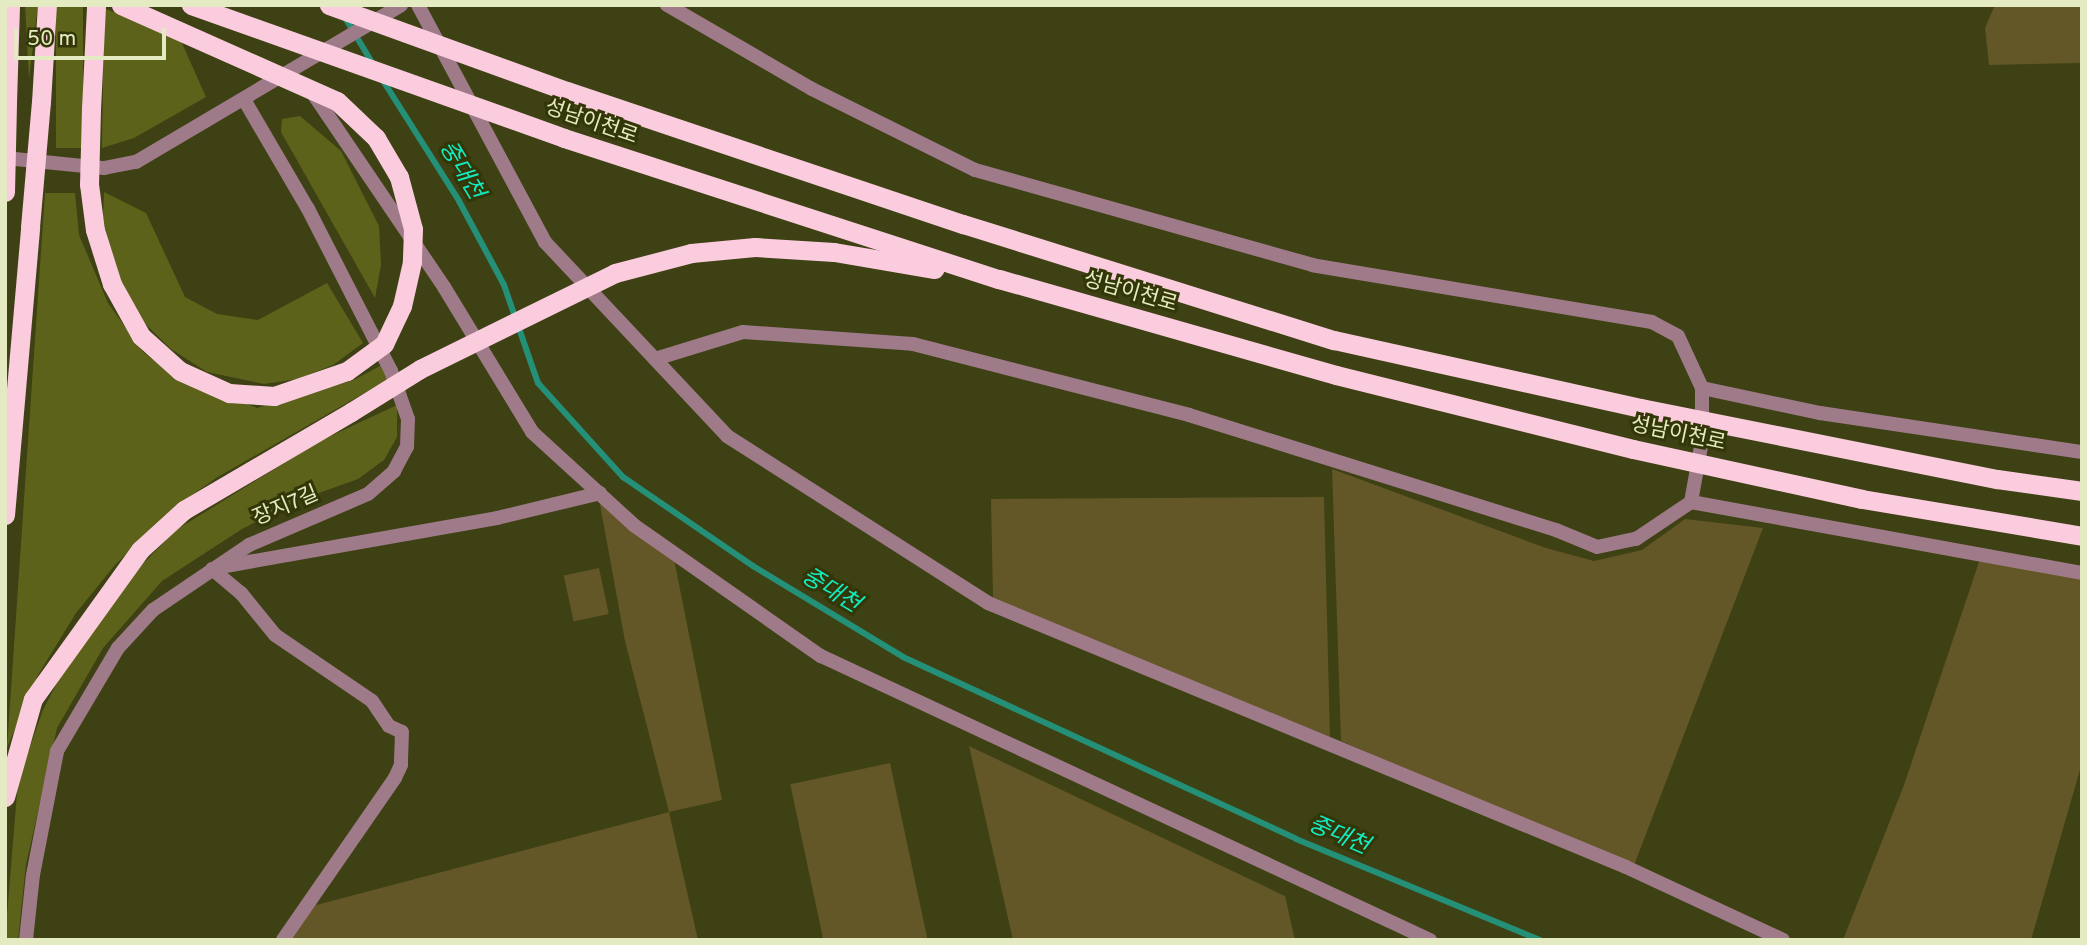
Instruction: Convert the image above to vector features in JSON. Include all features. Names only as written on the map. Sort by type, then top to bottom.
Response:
[{"type":"highway","points":[[5,192],[10,5]]},
{"type":"highway","points":[[5,515],[47,5]]},
{"type":"highway","points":[[96,5],[89,184],[95,230],[112,284],[141,335],[180,371],[229,393],[274,396],[347,371],[384,344],[402,306],[412,262],[413,229],[399,177],[376,138],[337,100],[121,5]]},
{"type":"highway","name":"성남이천로","points":[[191,5],[564,138],[963,268],[1336,375],[1633,449],[1862,499],[2082,536]]},
{"type":"highway","name":"성남이천로","points":[[329,5],[568,91],[963,224],[1335,340],[1642,408],[1997,479],[2082,491]]},
{"type":"highway","points":[[360,5],[386,24]]},
{"type":"highway","points":[[5,797],[33,699],[140,550],[184,510],[420,369],[615,273],[691,253],[755,247],[834,252],[999,279]]},
{"type":"street","points":[[5,158],[104,168],[136,162],[244,101],[401,5]]},
{"type":"street","points":[[418,5],[545,242],[727,436],[988,603],[1613,862],[1783,940]]},
{"type":"street","points":[[667,5],[812,89],[975,170],[1313,265],[1652,322],[1678,336],[1702,388],[1702,441],[1691,502]]},
{"type":"street","points":[[296,67],[444,287],[532,432],[635,526],[821,656],[1430,940]]},
{"type":"street","name":"장지7길","points":[[26,940],[33,875],[57,751],[118,648],[153,610],[249,545],[368,494],[394,471],[407,447],[408,419],[391,371],[308,209],[244,101]]},
{"type":"street","points":[[655,359],[743,332],[913,344],[1189,415],[1556,530],[1597,547],[1636,539],[1691,502],[2082,573]]},
{"type":"street","points":[[1702,388],[1820,413],[2082,452]]},
{"type":"street","points":[[212,569],[497,518],[600,494]]},
{"type":"street","points":[[212,569],[240,593],[275,635],[372,701],[389,726],[402,732],[401,765],[395,778],[283,940]]},
{"type":"green space","points":[[25,5],[38,5],[29,79]]},
{"type":"green space","points":[[56,5],[83,5],[83,148],[56,148]]},
{"type":"green space","points":[[104,8],[181,41],[206,97],[134,138],[102,148]]},
{"type":"green space","points":[[300,116],[341,151],[379,226],[381,265],[375,298],[281,132],[282,119]]},
{"type":"green space","points":[[104,192],[146,213],[185,297],[217,314],[258,320],[327,283],[363,343],[333,365],[298,379],[264,384],[207,372],[171,349],[134,313],[112,267],[103,217]]},
{"type":"green space","points":[[45,193],[75,193],[79,235],[108,303],[143,352],[173,375],[257,408],[354,380],[382,365],[387,380],[216,478],[174,508],[115,565],[76,613],[38,675],[7,748]]},
{"type":"green space","points":[[397,405],[397,437],[384,460],[358,479],[297,501],[242,529],[162,581],[103,648],[57,728],[26,864],[18,940],[5,940],[18,781],[43,710],[75,648],[133,574],[176,530],[320,441]]},
{"type":"building","points":[[1995,5],[2082,5],[2082,63],[1989,65],[1985,28]]},
{"type":"building","points":[[1332,469],[1546,548],[1594,561],[1642,550],[1685,519],[1763,528],[1633,868],[1341,741]]},
{"type":"building","points":[[1324,497],[1330,737],[993,600],[991,499]]},
{"type":"building","points":[[599,499],[673,554],[722,800],[669,812],[625,641]]},
{"type":"building","points":[[1981,556],[2082,573],[2082,763],[2031,940],[1843,940],[1904,785]]},
{"type":"building","points":[[599,568],[609,614],[574,621],[564,575]]},
{"type":"building","points":[[969,746],[1285,896],[1295,940],[1013,940]]},
{"type":"building","points":[[890,763],[928,940],[823,940],[790,784]]},
{"type":"building","points":[[669,812],[698,940],[283,940],[305,908]]},
{"type":"waterway","name":"중대천","points":[[344,16],[373,64]]},
{"type":"waterway","name":"중대천","points":[[382,79],[459,201],[504,285],[538,383],[623,477],[753,566],[903,657],[1296,839],[1540,940]]}]
